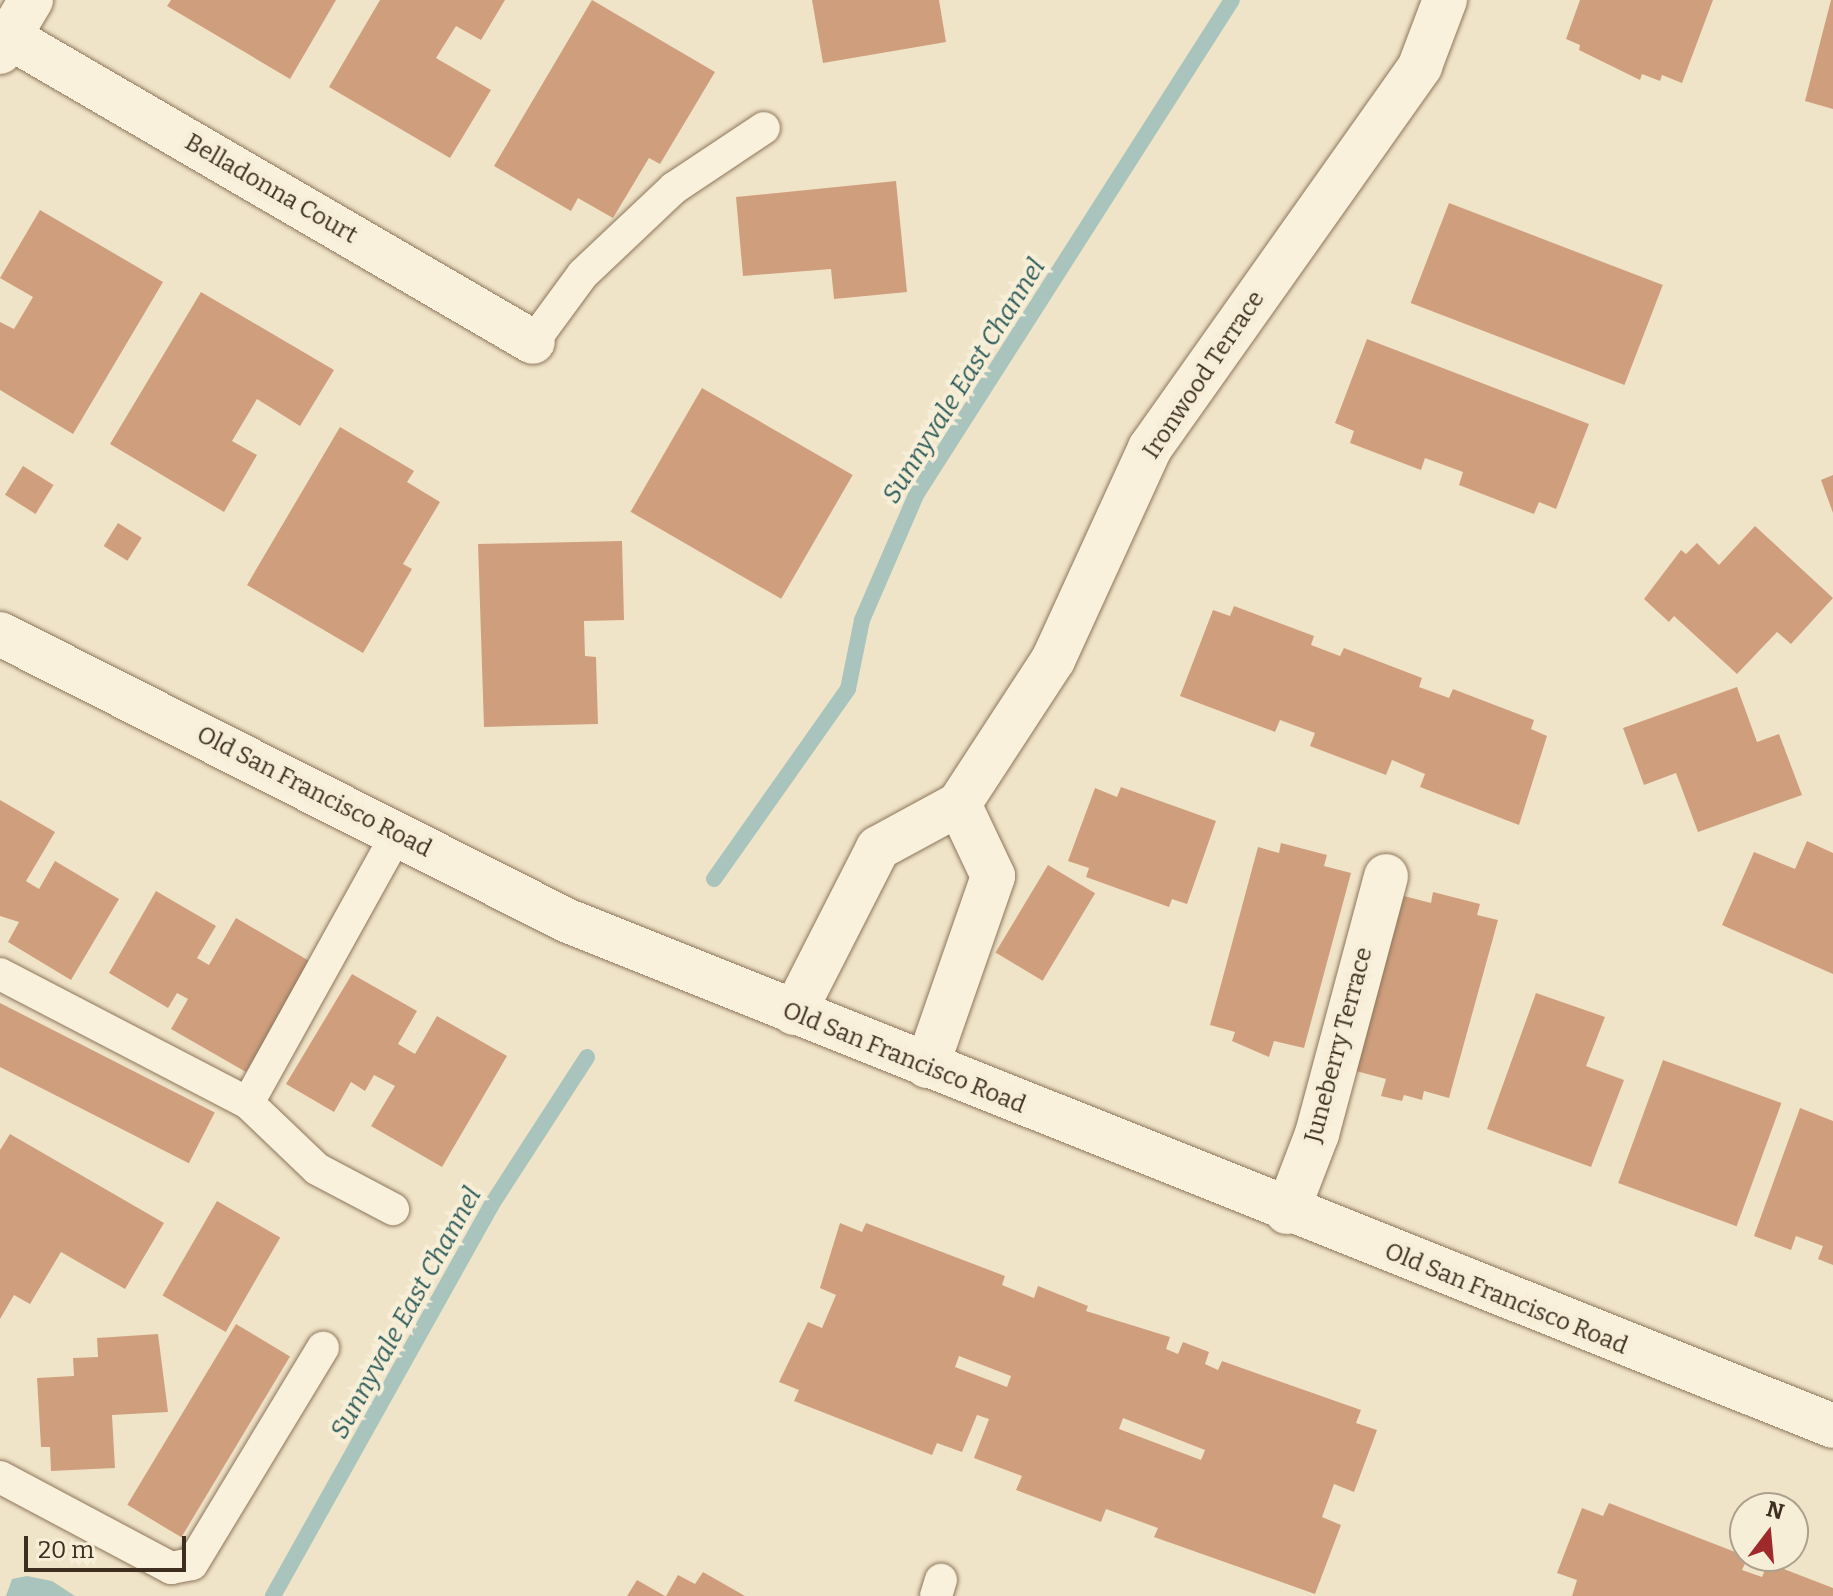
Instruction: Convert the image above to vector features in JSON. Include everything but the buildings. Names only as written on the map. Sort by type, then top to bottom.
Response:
[{"type":"street","points":[[5,45],[31,0]]},
{"type":"street","name":"Ironwood Terrace","points":[[794,1013],[878,848],[959,804],[1053,660],[1150,448],[1420,66],[1445,0]]},
{"type":"street","name":"Belladonna Court","points":[[5,45],[533,342]]},
{"type":"street","name":"Old San Francisco Road","points":[[0,634],[568,921],[1287,1212],[1833,1426]]},
{"type":"street","points":[[927,1066],[993,876],[959,804]]},
{"type":"street","name":"Juneberry Terrace","points":[[1287,1212],[1317,1134],[1386,876]]},
{"type":"lane","points":[[533,342],[583,274],[674,188],[764,128]]},
{"type":"lane","points":[[248,1103],[397,834]]},
{"type":"lane","points":[[0,974],[248,1103],[317,1169],[393,1209]]},
{"type":"lane","points":[[0,1477],[171,1568],[192,1564],[323,1348]]},
{"type":"water","points":[[27,1576],[52,1581],[75,1596],[6,1596],[12,1579]]},
{"type":"waterway","name":"Sunnyvale East Channel","points":[[714,879],[848,689],[862,620],[916,495],[1232,0]]},
{"type":"waterway","name":"Sunnyvale East Channel","points":[[273,1596],[492,1204],[587,1057]]}]
